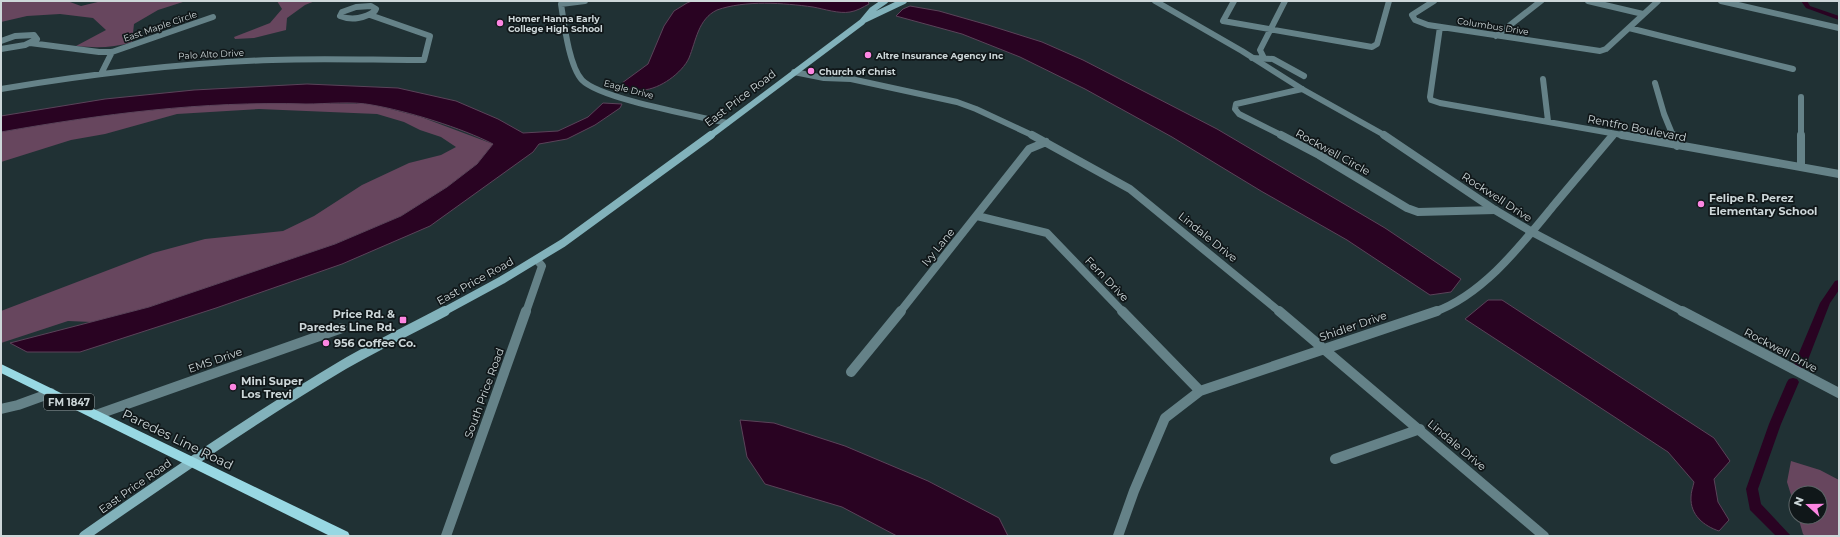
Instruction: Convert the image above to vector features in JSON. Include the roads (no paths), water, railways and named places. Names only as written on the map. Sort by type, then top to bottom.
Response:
[{"type":"main road","name":"East Price Road","points":[[862,22],[872,10],[885,1]]},
{"type":"main road","name":"East Price Road","points":[[84,536],[191,461],[256,418],[345,364],[477,294],[537,260],[589,226],[862,22],[904,1]]},
{"type":"main road","name":"Paredes Line Road","points":[[1,368],[343,536]]},
{"type":"street","name":"Eagle Drive","points":[[585,1],[561,4],[574,66],[583,81],[613,96],[727,123]]},
{"type":"street","name":"Rockwell Drive","points":[[1155,1],[1302,89],[1382,134],[1496,210],[1532,232],[1839,393]]},
{"type":"street","points":[[1234,1],[1223,21],[1234,25],[1367,47],[1375,46],[1389,1]]},
{"type":"street","points":[[1263,56],[1260,50],[1285,1]]},
{"type":"street","name":"Columbus Drive","points":[[1434,1],[1412,15],[1415,20],[1428,25],[1600,51],[1606,49],[1629,28]]},
{"type":"street","points":[[1496,36],[1541,1]]},
{"type":"street","points":[[1588,1],[1643,14]]},
{"type":"street","points":[[1629,28],[1658,1]]},
{"type":"street","points":[[1721,1],[1839,28]]},
{"type":"street","points":[[367,6],[376,9],[370,15],[358,18],[346,18],[342,17],[340,14],[351,8],[367,6]]},
{"type":"street","name":"Palo Alto Drive","points":[[1,89],[101,74],[183,65],[273,60],[424,60],[430,36],[370,15]]},
{"type":"street","name":"East Maple Circle","points":[[112,52],[213,17]]},
{"type":"street","name":"Rentfro Boulevard","points":[[1440,27],[1430,98],[1431,100],[1440,103],[1548,121],[1677,146],[1839,174]]},
{"type":"street","points":[[1629,28],[1792,69]]},
{"type":"street","points":[[1,41],[22,35],[36,37],[35,41],[30,43],[18,47],[1,49]]},
{"type":"street","points":[[30,43],[112,52],[101,74]]},
{"type":"street","points":[[1252,58],[1263,56],[1273,58],[1304,76]]},
{"type":"street","name":"Lindale Drive","points":[[794,72],[824,78],[851,79],[957,102],[976,109],[1046,142],[1130,189],[1324,348],[1544,536]]},
{"type":"street","points":[[1543,79],[1548,121]]},
{"type":"street","points":[[1655,83],[1664,114],[1677,146]]},
{"type":"street","name":"Rockwell Circle","points":[[1302,89],[1236,104],[1235,109],[1239,114],[1319,155],[1407,208],[1418,212],[1496,210]]},
{"type":"street","points":[[1801,97],[1801,168]]},
{"type":"street","name":"Shidler Drive","points":[[1118,536],[1134,491],[1165,418],[1200,391],[1445,308],[1460,299],[1504,262],[1532,232],[1614,134]]},
{"type":"street","name":"Ivy Lane","points":[[851,372],[1029,149],[1046,142]]},
{"type":"street","name":"Fern Drive","points":[[977,216],[1047,233],[1200,391]]},
{"type":"street","name":"South Price Road","points":[[446,536],[542,266],[537,260]]},
{"type":"street","name":"EMS Drive","points":[[96,415],[342,328]]},
{"type":"street","points":[[1,409],[18,406],[51,393]]},
{"type":"street","points":[[1335,459],[1420,429]]},
{"type":"waterway","points":[[1804,1],[1808,7],[1839,18]]},
{"type":"waterway","points":[[1800,365],[1825,303],[1839,283]]},
{"type":"waterway","points":[[1784,536],[1755,506],[1752,489],[1775,424],[1793,382]]},
{"type":"place","name":"Homer Hanna Early College High School","points":[[500,23]]},
{"type":"place","name":"Altre Insurance Agency Inc","points":[[868,55]]},
{"type":"place","name":"Church of Christ","points":[[811,71]]},
{"type":"place","name":"Felipe R. Perez Elementary School","points":[[1701,204]]},
{"type":"place","name":"Price Rd. & Paredes Line Rd.","points":[[403,320]]},
{"type":"place","name":"956 Coffee Co.","points":[[326,343]]},
{"type":"place","name":"Mini Super Los Trevi","points":[[233,387]]}]
